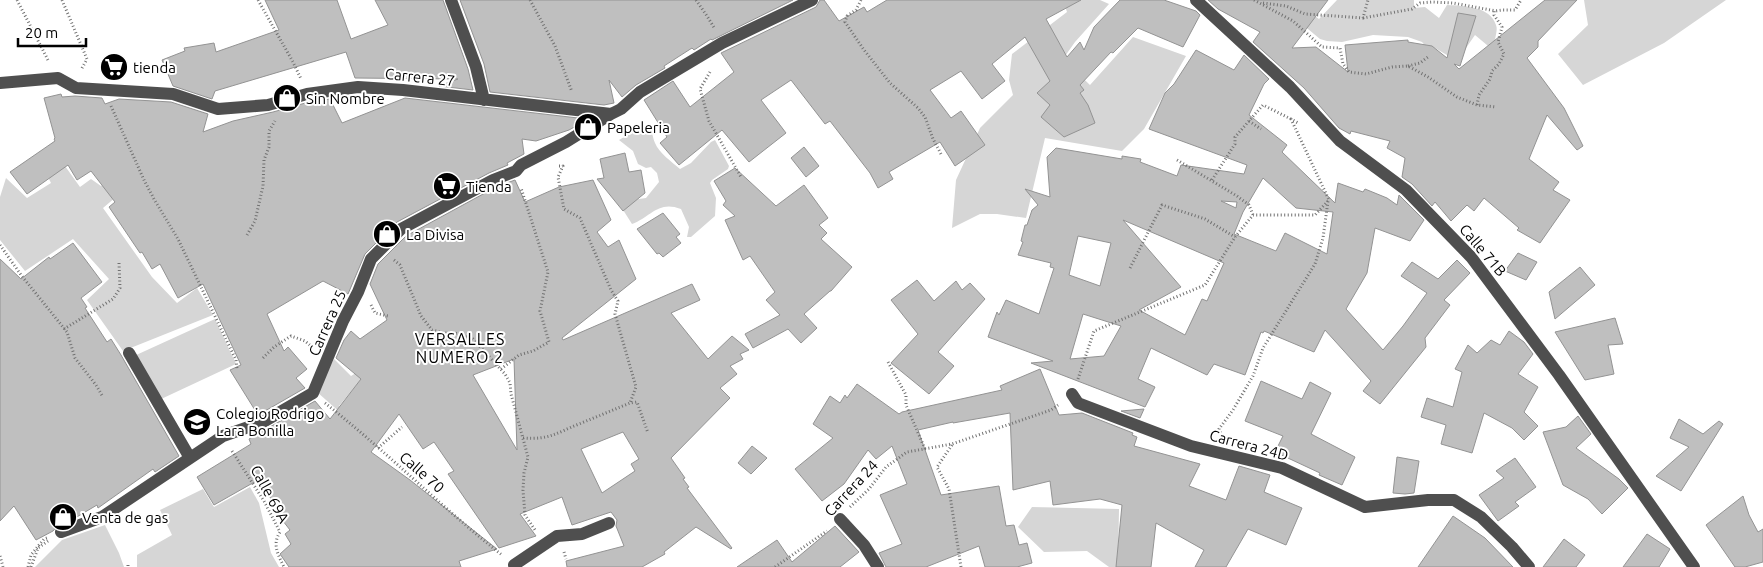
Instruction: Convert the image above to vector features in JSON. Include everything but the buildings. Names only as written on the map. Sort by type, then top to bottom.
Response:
[{"type":"street","points":[[451,0],[476,66],[484,100]]},
{"type":"street","points":[[611,114],[621,109],[640,92],[719,45],[812,0]]},
{"type":"street","name":"Calle 71B","points":[[1196,0],[1290,87],[1340,141],[1406,190],[1471,257],[1559,375],[1694,567]]},
{"type":"street","points":[[0,83],[58,78]]},
{"type":"street","name":"Carrera 27","points":[[58,78],[76,88],[173,94],[218,109],[268,105],[307,94],[358,87],[403,90],[611,114]]},
{"type":"street","name":"Carrera 25","points":[[313,393],[371,259],[401,229],[493,180],[516,171],[521,165],[566,142],[611,114]]},
{"type":"street","points":[[129,353],[190,458]]},
{"type":"street","points":[[61,532],[102,517],[223,436],[263,422],[313,393]]},
{"type":"street","name":"Carrera 24D","points":[[1072,394],[1078,403],[1141,428],[1191,446],[1282,468],[1365,507],[1428,500],[1454,500],[1481,517],[1512,547],[1529,567]]},
{"type":"street","points":[[840,519],[864,545],[878,567]]},
{"type":"street","points":[[514,565],[557,536],[582,534],[609,523]]},
{"type":"path","points":[[17,0],[58,78]]},
{"type":"path","points":[[62,0],[86,58],[76,80],[76,88]]},
{"type":"path","points":[[258,0],[293,62],[307,94]]},
{"type":"path","points":[[530,0],[555,46],[579,111]]},
{"type":"path","points":[[696,0],[707,16],[719,45],[718,61],[700,89],[709,121],[741,177]]},
{"type":"path","points":[[861,0],[856,10],[847,16],[845,22],[890,83],[925,116],[930,132],[941,154]]},
{"type":"path","points":[[1254,0],[1286,6],[1305,14],[1362,18],[1412,9],[1420,3],[1432,2],[1452,3],[1497,11],[1515,10],[1521,0]]},
{"type":"path","points":[[1362,18],[1368,0]]},
{"type":"path","points":[[1416,0],[1420,3]]},
{"type":"path","points":[[1260,2],[1293,21],[1322,47],[1340,48],[1343,64],[1349,72],[1366,74],[1392,66],[1420,63],[1428,56]]},
{"type":"path","points":[[1477,105],[1479,95],[1504,54],[1498,42],[1502,27],[1494,15],[1494,11],[1497,11]]},
{"type":"path","points":[[1405,66],[1428,77],[1457,97],[1477,105],[1496,107]]},
{"type":"path","points":[[104,90],[147,187],[178,239],[218,320],[236,360],[238,369]]},
{"type":"path","points":[[247,235],[255,221],[263,186],[264,160],[269,147],[269,131],[276,119],[281,101]]},
{"type":"path","points":[[1212,180],[1235,144],[1235,137],[1263,105],[1320,135],[1329,129]]},
{"type":"path","points":[[1223,439],[1219,429],[1233,410],[1253,376],[1263,348],[1315,264],[1323,238],[1329,200],[1291,119]]},
{"type":"path","points":[[1249,121],[1261,129]]},
{"type":"path","points":[[530,160],[534,164],[563,166],[558,176],[564,209],[580,218],[611,290],[618,301],[615,314],[636,387],[630,403]]},
{"type":"path","points":[[1177,160],[1250,205],[1253,214]]},
{"type":"path","points":[[501,369],[519,355],[533,351],[549,342],[540,311],[548,272],[516,171]]},
{"type":"path","points":[[1253,214],[1315,215],[1329,200]]},
{"type":"path","points":[[1130,268],[1162,205],[1205,219],[1235,237]]},
{"type":"path","points":[[962,567],[949,489],[936,467],[952,444],[1050,410],[1072,394],[1094,331],[1205,285],[1235,237],[1253,214]]},
{"type":"path","points":[[0,245],[64,329],[71,342],[75,358],[104,397]]},
{"type":"path","points":[[371,259],[380,262],[391,258],[400,265],[421,316],[432,330],[455,333],[473,339],[501,369],[510,383],[511,394],[528,457],[524,473],[523,490],[525,515],[537,533],[557,536],[566,559]]},
{"type":"path","points":[[64,329],[113,299],[120,288],[119,263]]},
{"type":"path","points":[[263,358],[274,347],[291,336],[305,341],[312,347],[327,337],[334,343]]},
{"type":"path","points":[[888,362],[906,394],[906,405],[925,449]]},
{"type":"path","name":"Calle 70","points":[[313,393],[359,430],[480,538],[514,565]]},
{"type":"path","points":[[524,438],[538,439],[556,436],[577,425],[630,403],[637,402],[648,433]]},
{"type":"path","points":[[378,448],[402,427]]},
{"type":"path","name":"Calle 69A","points":[[223,436],[264,501],[280,532],[276,539],[276,549],[284,567]]},
{"type":"path","name":"Carrera 24","points":[[775,567],[840,519],[869,489],[886,467],[907,452],[952,444]]},
{"type":"path","points":[[29,567],[31,555],[44,540],[61,532]]},
{"type":"path","points":[[0,556],[4,567]]},
{"type":"shaded area","points":[[1063,0],[1100,0],[1109,4],[1075,42],[1063,59],[1090,85],[1133,37],[1186,56],[1144,129],[1122,151],[1045,138],[1026,218],[980,214],[952,228],[956,180],[980,128],[1013,95],[1009,80],[1012,54],[1067,12]]},
{"type":"shaded area","points":[[1337,0],[1414,0],[1414,8],[1425,7],[1439,18],[1447,5],[1476,8],[1488,14],[1497,27],[1495,43],[1500,56],[1475,35],[1457,61],[1435,48],[1430,51],[1422,42],[1408,37],[1373,35],[1342,42],[1327,41],[1320,39],[1296,19],[1296,3],[1319,19]]},
{"type":"shaded area","points":[[1584,0],[1726,0],[1664,43],[1583,85],[1558,54],[1588,25]]},
{"type":"shaded area","points":[[647,125],[659,150],[680,169],[691,163],[715,140],[729,166],[728,169],[710,183],[716,198],[715,216],[691,237],[687,237],[689,227],[681,209],[673,207],[660,208],[632,224],[618,202],[646,198],[659,182],[657,173],[651,167],[646,168],[638,164],[633,151],[619,140]]},
{"type":"shaded area","points":[[55,152],[80,187],[91,179],[101,186],[123,168],[130,185],[103,208],[152,277],[177,303],[197,288],[213,315],[123,351],[87,300],[109,279],[73,239],[25,271],[0,240],[0,197],[6,178],[27,198],[51,183],[38,157]]},
{"type":"shaded area","points":[[215,319],[236,364],[159,400],[134,356]]},
{"type":"shaded area","points":[[334,359],[351,376],[378,359],[339,406],[344,411],[343,415],[317,392]]},
{"type":"shaded area","points":[[250,487],[259,503],[271,553],[279,567],[137,567],[137,555],[172,535],[160,510],[203,489],[214,507]]},
{"type":"shaded area","points":[[1032,507],[1119,509],[1118,567],[1109,567],[1087,551],[1044,552],[1018,527]]},
{"type":"shaded area","points":[[105,525],[124,567],[35,567],[62,540]]},
{"type":"place","name":"tienda","points":[[114,67]]},
{"type":"place","name":"Sin Nombre","points":[[287,98]]},
{"type":"place","name":"Papeleria","points":[[588,127]]},
{"type":"place","name":"Tienda","points":[[447,186]]},
{"type":"place","name":"La Divisa","points":[[387,234]]},
{"type":"place","name":"Colegio Rodrigo Lara Bonilla","points":[[197,422]]},
{"type":"place","name":"Venta de gas","points":[[63,517]]},
{"type":"district","name":"VERSALLES NUMERO 2","points":[[460,348]]}]
